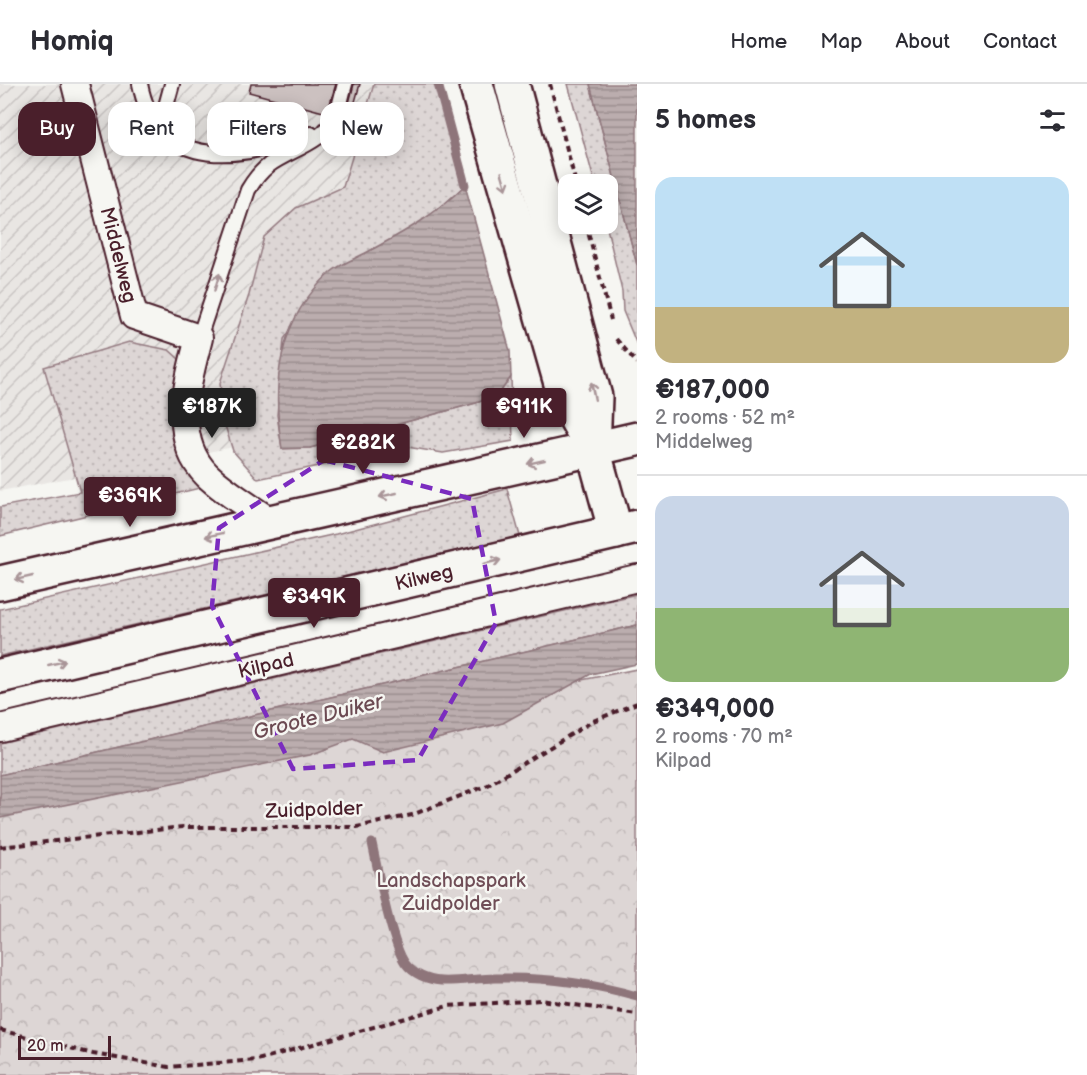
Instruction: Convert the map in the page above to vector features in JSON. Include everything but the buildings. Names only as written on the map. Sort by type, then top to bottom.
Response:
[{"type":"main road","points":[[476,84],[566,401],[593,449],[627,530]]},
{"type":"main road","points":[[512,84],[596,397],[593,449]]},
{"type":"main road","points":[[0,583],[637,439]]},
{"type":"main road","name":"Kilweg","points":[[0,676],[627,530]]},
{"type":"street","name":"Middelweg","points":[[75,84],[134,316],[199,338]]},
{"type":"street","points":[[199,338],[184,405],[188,439],[206,473],[271,522]]},
{"type":"street","name":"Kilpad","points":[[0,728],[637,578]]},
{"type":"lane","points":[[140,84],[145,102]]},
{"type":"lane","points":[[167,102],[172,84]]},
{"type":"lane","points":[[340,102],[345,84]]},
{"type":"lane","points":[[195,150],[218,155],[278,145],[320,129]]},
{"type":"lane","points":[[199,338],[248,190],[258,175],[271,164],[320,133]]},
{"type":"path","points":[[550,84],[573,174]]},
{"type":"path","points":[[589,234],[616,341],[637,363]]},
{"type":"path","name":"Zuidpolder","points":[[0,847],[183,827],[357,827],[412,815],[488,785],[593,721],[637,703]]},
{"type":"path","points":[[0,1030],[93,1054],[169,1067],[257,1060],[448,1006],[541,1000],[637,1014]]},
{"type":"highlighted area","points":[[324,460],[472,499],[496,623],[418,760],[293,769],[212,606],[219,528]]},
{"type":"shaded area","points":[[0,84],[419,84],[404,116],[404,102],[320,102],[320,156],[385,156],[250,444],[0,491]]},
{"type":"green space","points":[[374,84],[438,84],[465,185],[430,218],[332,272],[284,339],[277,415],[282,448],[310,448],[476,403],[498,395],[511,377],[513,441],[443,453],[407,447],[258,479],[233,451],[224,422],[220,383],[249,295],[264,237],[296,208],[343,187],[352,156],[404,156],[404,102],[369,102]]},
{"type":"green space","points":[[568,84],[590,84],[613,174],[592,174]]},
{"type":"green space","points":[[618,192],[637,265],[637,345],[623,311],[622,291],[608,234],[618,234]]},
{"type":"green space","points":[[129,342],[169,350],[179,359],[204,487],[0,536],[0,507],[80,492],[44,367]]},
{"type":"green space","points":[[507,489],[520,536],[0,656],[0,609],[336,534]]},
{"type":"green space","points":[[637,594],[637,625],[0,775],[0,743]]},
{"type":"green space","name":"Landschapspark Zuidpolder","points":[[637,669],[637,1075],[0,1075],[0,795]]},
{"type":"water","points":[[590,84],[637,84],[637,265],[618,192],[618,174],[613,174]]},
{"type":"water","points":[[465,185],[510,351],[511,377],[498,395],[476,403],[310,448],[282,449],[278,400],[279,376],[282,353],[299,310],[313,290],[331,272],[421,221]]},
{"type":"water","name":"Groote Duiker","points":[[637,625],[637,664],[591,674],[503,723],[383,752],[353,739],[310,755],[0,818],[0,775]]},
{"type":"waterway","points":[[438,84],[465,185]]},
{"type":"waterway","points":[[372,843],[395,940],[405,963],[416,973],[441,981],[496,978],[549,980],[585,984],[637,996]]}]
